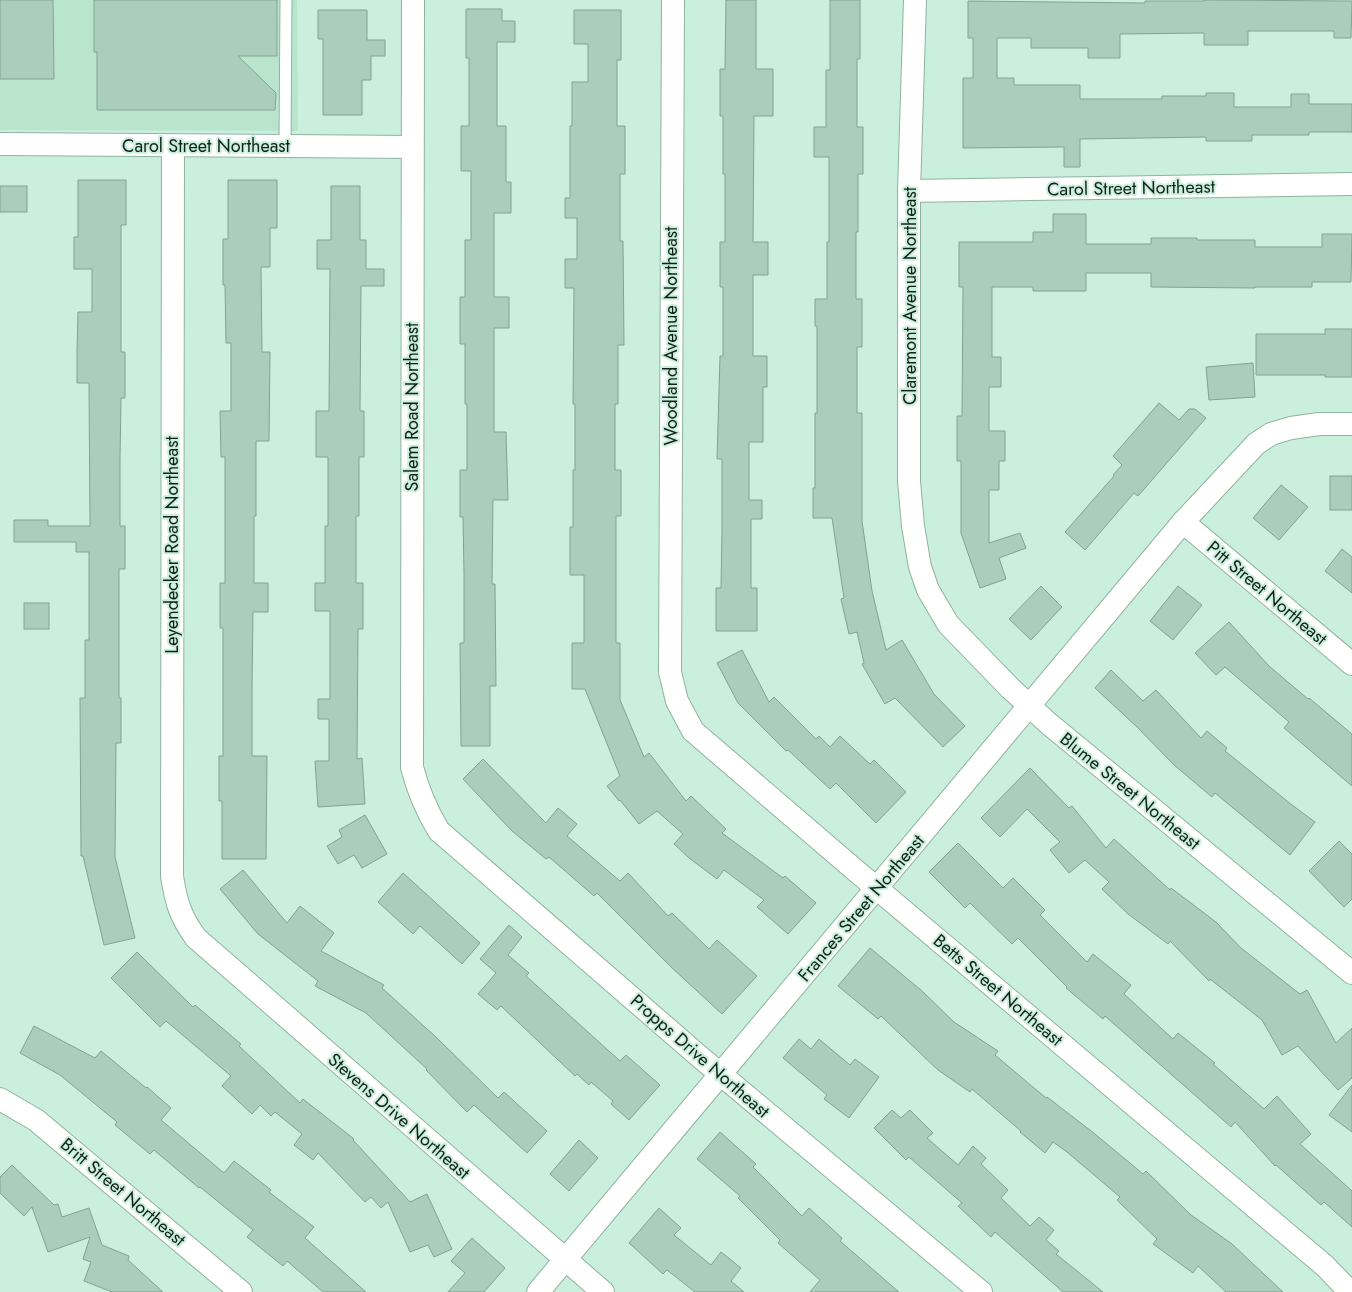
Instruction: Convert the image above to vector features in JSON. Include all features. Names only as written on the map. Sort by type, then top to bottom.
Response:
[{"type":"street","name":"Salem Road Northeast","points":[[413,0],[412,767],[417,789],[427,811]]},
{"type":"street","name":"Woodland Avenue Northeast","points":[[670,672],[673,0]]},
{"type":"street","name":"Claremont Avenue Northeast","points":[[916,0],[909,192],[909,481],[913,526],[920,567],[928,590]]},
{"type":"street","name":"Carol Street Northeast","points":[[0,144],[412,147]]},
{"type":"street","name":"Leyendecker Road Northeast","points":[[173,146],[172,876],[176,902],[184,922],[196,938]]},
{"type":"street","name":"Carol Street Northeast","points":[[909,192],[1352,184]]},
{"type":"street","name":"Frances Street Northeast","points":[[538,1292],[1183,522],[1256,444],[1271,434],[1291,428],[1319,424],[1352,424]]},
{"type":"street","name":"Pitt Street Northeast","points":[[1183,522],[1352,664]]},
{"type":"street","name":"Blume Street Northeast","points":[[928,590],[948,624],[1028,706],[1352,973]]},
{"type":"street","name":"Betts Street Northeast","points":[[670,672],[677,701],[693,731],[1325,1266],[1350,1292]]},
{"type":"street","name":"Propps Drive Northeast","points":[[427,811],[439,831],[721,1074],[981,1292]]},
{"type":"street","name":"Stevens Drive Northeast","points":[[196,938],[604,1292]]},
{"type":"street","name":"Britt Street Northeast","points":[[0,1099],[12,1104],[36,1120],[241,1292]]},
{"type":"lane","points":[[285,146],[286,0]]},
{"type":"shaded area","points":[[0,0],[297,0],[298,131],[0,130]]},
{"type":"building","points":[[0,0],[53,0],[54,79],[0,79]]},
{"type":"building","points":[[94,0],[277,0],[277,56],[238,56],[276,93],[275,110],[97,110],[97,52],[94,52]]},
{"type":"building","points":[[726,0],[756,0],[756,69],[773,69],[773,116],[754,116],[753,242],[768,242],[768,275],[753,275],[753,356],[767,356],[767,387],[763,387],[763,442],[749,442],[749,500],[762,500],[762,519],[751,519],[751,588],[757,588],[757,631],[716,631],[716,588],[721,588],[722,528],[722,459],[717,459],[720,356],[723,356],[723,287],[720,287],[720,242],[725,242],[725,174],[723,174],[723,116],[720,116],[720,69],[725,69]]},
{"type":"building","points":[[830,0],[860,0],[860,59],[857,59],[857,127],[863,127],[863,174],[858,174],[856,299],[862,299],[862,347],[857,347],[857,413],[862,413],[862,521],[872,591],[886,650],[902,640],[934,694],[965,726],[943,747],[895,698],[885,704],[862,664],[864,663],[857,632],[849,634],[841,599],[844,598],[832,518],[813,518],[815,413],[817,413],[817,326],[815,326],[815,299],[827,299],[827,242],[829,242],[829,157],[814,157],[814,127],[826,127],[826,70],[830,70]]},
{"type":"building","points":[[968,1],[1145,3],[1145,1],[1352,1],[1351,38],[1334,38],[1334,31],[1248,31],[1248,45],[1204,45],[1204,33],[1120,34],[1120,58],[1088,58],[1088,48],[1031,48],[1031,38],[997,38],[997,78],[1014,78],[1014,85],[1080,85],[1080,99],[1162,99],[1162,96],[1206,96],[1206,93],[1234,93],[1234,107],[1291,107],[1291,94],[1309,94],[1309,104],[1352,104],[1352,132],[1309,132],[1309,135],[1252,135],[1252,141],[1206,141],[1206,137],[1080,139],[1080,167],[1064,167],[1064,147],[963,148],[963,78],[973,78],[973,38],[968,38]]},
{"type":"building","points":[[466,9],[502,9],[502,21],[515,21],[515,42],[497,42],[497,126],[506,126],[506,182],[511,182],[511,213],[494,213],[494,297],[509,297],[509,328],[494,328],[494,432],[506,432],[508,500],[493,500],[492,584],[495,584],[496,686],[490,686],[490,746],[461,746],[460,643],[464,643],[464,573],[463,517],[460,517],[460,470],[467,470],[467,404],[465,404],[465,344],[460,344],[460,297],[465,297],[465,240],[471,240],[471,171],[461,171],[461,126],[469,126],[469,58],[466,58]]},
{"type":"building","points":[[318,10],[367,10],[367,40],[385,40],[385,56],[371,56],[371,80],[362,80],[362,115],[323,115],[323,39],[318,39]]},
{"type":"building","points":[[574,10],[621,10],[621,60],[617,60],[617,126],[625,126],[625,174],[620,174],[620,241],[623,241],[624,345],[618,345],[618,404],[615,404],[615,470],[621,470],[621,516],[616,516],[616,643],[620,643],[620,700],[644,757],[649,753],[686,801],[691,796],[726,829],[722,833],[783,878],[785,876],[816,903],[788,934],[757,907],[764,900],[724,870],[717,879],[674,844],[683,834],[657,811],[639,824],[607,786],[620,776],[585,689],[572,689],[572,643],[584,643],[584,575],[570,575],[570,527],[573,527],[573,470],[575,470],[575,404],[573,404],[574,288],[565,288],[565,259],[577,259],[577,218],[565,218],[565,198],[570,198],[572,82],[588,82],[588,44],[574,44]]},
{"type":"building","points":[[78,180],[126,180],[126,225],[121,225],[121,352],[125,352],[125,398],[121,398],[120,459],[120,526],[125,526],[125,569],[119,569],[121,743],[116,743],[115,857],[135,938],[104,945],[83,856],[81,856],[80,698],[85,698],[85,640],[89,640],[89,552],[76,552],[76,542],[14,542],[14,520],[48,520],[48,526],[90,526],[89,383],[77,383],[77,352],[78,312],[92,312],[92,269],[74,269],[74,237],[78,237]]},
{"type":"building","points":[[228,180],[277,180],[277,228],[270,228],[270,267],[261,267],[262,352],[270,352],[269,441],[256,441],[256,516],[254,516],[254,583],[268,583],[268,612],[253,612],[252,687],[252,756],[267,756],[266,859],[222,859],[222,801],[219,801],[219,756],[223,756],[223,628],[220,628],[220,583],[225,583],[225,457],[221,457],[220,411],[231,411],[231,343],[226,343],[225,285],[223,285],[223,239],[228,239]]},
{"type":"building","points":[[0,186],[27,186],[27,212],[0,212]]},
{"type":"building","points":[[331,186],[360,186],[360,240],[366,240],[366,269],[384,269],[384,286],[361,286],[360,411],[364,411],[364,457],[359,457],[359,516],[356,516],[356,583],[363,583],[363,629],[358,629],[357,759],[362,758],[365,804],[318,807],[315,761],[329,761],[329,719],[318,719],[318,699],[330,699],[330,611],[315,611],[315,583],[325,583],[325,526],[328,526],[328,457],[316,457],[316,411],[329,411],[330,269],[317,269],[317,240],[331,240]]},
{"type":"building","points":[[1053,214],[1086,214],[1086,244],[1151,244],[1151,238],[1197,238],[1197,240],[1255,240],[1255,247],[1322,247],[1322,234],[1352,234],[1351,282],[1312,282],[1312,287],[1151,287],[1151,273],[1086,273],[1086,291],[1033,291],[1033,287],[992,287],[992,357],[1001,357],[1001,387],[989,387],[989,431],[1005,431],[1005,461],[999,461],[999,490],[989,490],[989,543],[1020,533],[1026,548],[999,558],[1006,579],[980,588],[961,533],[961,461],[957,461],[957,416],[962,416],[963,287],[959,287],[959,242],[1033,242],[1033,232],[1053,232]]},
{"type":"building","points":[[1325,329],[1352,329],[1352,377],[1256,375],[1256,334],[1325,334]]},
{"type":"building","points":[[1253,363],[1255,397],[1209,400],[1206,367]]},
{"type":"building","points":[[1159,403],[1179,420],[1189,409],[1195,409],[1206,418],[1138,496],[1134,493],[1085,550],[1065,532],[1114,476],[1122,465],[1113,456]]},
{"type":"building","points":[[1330,476],[1352,476],[1352,510],[1330,510]]},
{"type":"building","points":[[1281,485],[1308,507],[1279,540],[1253,518]]},
{"type":"building","points":[[1342,549],[1352,557],[1352,593],[1325,571]]},
{"type":"building","points":[[1041,586],[1062,607],[1031,640],[1009,619]]},
{"type":"building","points":[[1178,586],[1202,605],[1173,640],[1150,621]]},
{"type":"building","points":[[24,603],[49,603],[49,629],[24,629]]},
{"type":"building","points":[[1229,622],[1269,666],[1352,734],[1352,786],[1284,728],[1289,722],[1225,667],[1216,675],[1195,653]]},
{"type":"building","points":[[742,650],[769,702],[774,697],[816,739],[819,736],[830,747],[840,736],[870,764],[874,760],[906,792],[876,823],[836,783],[830,789],[788,750],[786,751],[738,703],[717,663]]},
{"type":"building","points":[[1111,670],[1143,701],[1156,690],[1201,738],[1207,731],[1227,748],[1225,751],[1315,822],[1290,855],[1215,793],[1212,797],[1174,765],[1095,688]]},
{"type":"building","points":[[483,759],[546,823],[558,808],[577,824],[567,836],[620,881],[628,873],[668,916],[672,913],[709,949],[717,940],[757,976],[722,1014],[671,967],[597,893],[594,896],[549,857],[546,859],[512,831],[463,779]]},
{"type":"building","points":[[1030,768],[1069,808],[1072,806],[1106,848],[1114,839],[1170,890],[1171,888],[1216,922],[1241,948],[1300,994],[1307,990],[1336,1043],[1352,1028],[1352,1078],[1338,1090],[1298,1046],[1282,1055],[1262,1020],[1210,979],[1209,981],[1170,941],[1168,944],[1128,914],[1102,889],[1109,882],[1085,860],[1069,873],[1050,850],[1060,842],[1027,809],[1000,837],[981,818]]},
{"type":"building","points":[[365,815],[387,854],[362,868],[354,855],[338,864],[327,846],[342,837],[339,830]]},
{"type":"building","points":[[1339,841],[1352,854],[1352,899],[1344,907],[1309,871]]},
{"type":"building","points":[[958,843],[1003,888],[1013,878],[1045,910],[1040,915],[1087,962],[1093,954],[1131,985],[1124,994],[1173,1039],[1178,1033],[1215,1063],[1213,1064],[1264,1109],[1277,1096],[1311,1134],[1300,1144],[1352,1191],[1352,1227],[1324,1202],[1321,1205],[1275,1166],[1235,1122],[1231,1127],[1105,1016],[1103,1019],[1066,988],[1018,938],[1012,944],[970,903],[965,908],[929,872]]},
{"type":"building","points":[[243,870],[287,923],[300,906],[334,933],[321,951],[384,985],[382,988],[437,1038],[498,1098],[504,1092],[547,1131],[527,1153],[474,1105],[467,1112],[427,1069],[366,1013],[315,986],[318,981],[258,934],[220,889]]},
{"type":"building","points":[[403,873],[480,943],[462,964],[420,926],[413,934],[378,902]]},
{"type":"building","points":[[509,925],[522,937],[508,955],[529,973],[526,976],[620,1061],[626,1055],[660,1085],[629,1120],[611,1104],[613,1101],[591,1082],[589,1085],[577,1074],[575,1076],[501,1006],[497,1010],[478,994],[496,973],[480,959]]},
{"type":"building","points":[[870,948],[921,990],[954,1022],[998,1051],[995,1055],[1046,1098],[1095,1134],[1143,1174],[1146,1171],[1191,1215],[1232,1244],[1283,1292],[1226,1292],[1198,1266],[1193,1273],[1153,1244],[1157,1239],[1117,1200],[1120,1197],[1067,1152],[1053,1142],[1045,1153],[972,1089],[970,1092],[938,1070],[881,1016],[878,1019],[838,986]]},
{"type":"building","points":[[137,952],[193,1007],[195,1005],[241,1044],[239,1046],[300,1103],[303,1099],[354,1139],[410,1202],[427,1194],[452,1249],[434,1257],[428,1245],[410,1252],[388,1202],[381,1208],[371,1197],[365,1202],[318,1153],[313,1160],[294,1145],[302,1134],[275,1112],[271,1116],[260,1105],[252,1114],[222,1086],[231,1076],[166,1021],[160,1027],[111,978]]},
{"type":"building","points":[[34,1026],[95,1058],[101,1051],[147,1087],[171,1108],[161,1120],[224,1173],[234,1161],[271,1190],[269,1192],[314,1227],[305,1238],[366,1292],[323,1292],[287,1261],[283,1266],[247,1237],[253,1230],[200,1187],[154,1150],[150,1154],[115,1125],[117,1122],[60,1075],[20,1053]]},
{"type":"building","points":[[799,1039],[811,1049],[819,1039],[850,1065],[855,1059],[879,1077],[849,1118],[824,1099],[827,1095],[783,1058]]},
{"type":"building","points":[[1352,1085],[1352,1132],[1329,1115]]},
{"type":"building","points":[[892,1110],[901,1118],[910,1110],[933,1133],[927,1138],[958,1165],[973,1146],[986,1158],[981,1164],[1008,1190],[1001,1198],[1030,1226],[1039,1217],[1054,1230],[1046,1240],[1059,1251],[1056,1254],[1103,1292],[1063,1292],[995,1232],[991,1237],[958,1206],[962,1203],[909,1157],[906,1160],[874,1128]]},
{"type":"building","points":[[720,1132],[756,1164],[753,1167],[802,1216],[809,1208],[842,1238],[840,1241],[899,1292],[810,1292],[820,1280],[778,1243],[780,1240],[738,1198],[740,1196],[697,1159]]},
{"type":"building","points":[[579,1140],[598,1158],[569,1191],[550,1174]]},
{"type":"building","points":[[12,1165],[54,1205],[58,1204],[62,1217],[89,1208],[102,1245],[129,1256],[128,1260],[163,1292],[112,1292],[84,1281],[91,1262],[83,1259],[90,1237],[48,1252],[32,1207],[24,1216],[0,1193],[0,1177]]},
{"type":"building","points":[[659,1208],[681,1228],[674,1235],[711,1265],[721,1252],[741,1268],[731,1281],[744,1292],[695,1292],[667,1270],[663,1274],[629,1243]]},
{"type":"building","points":[[472,1238],[505,1268],[484,1292],[448,1292],[465,1273],[451,1261]]}]
